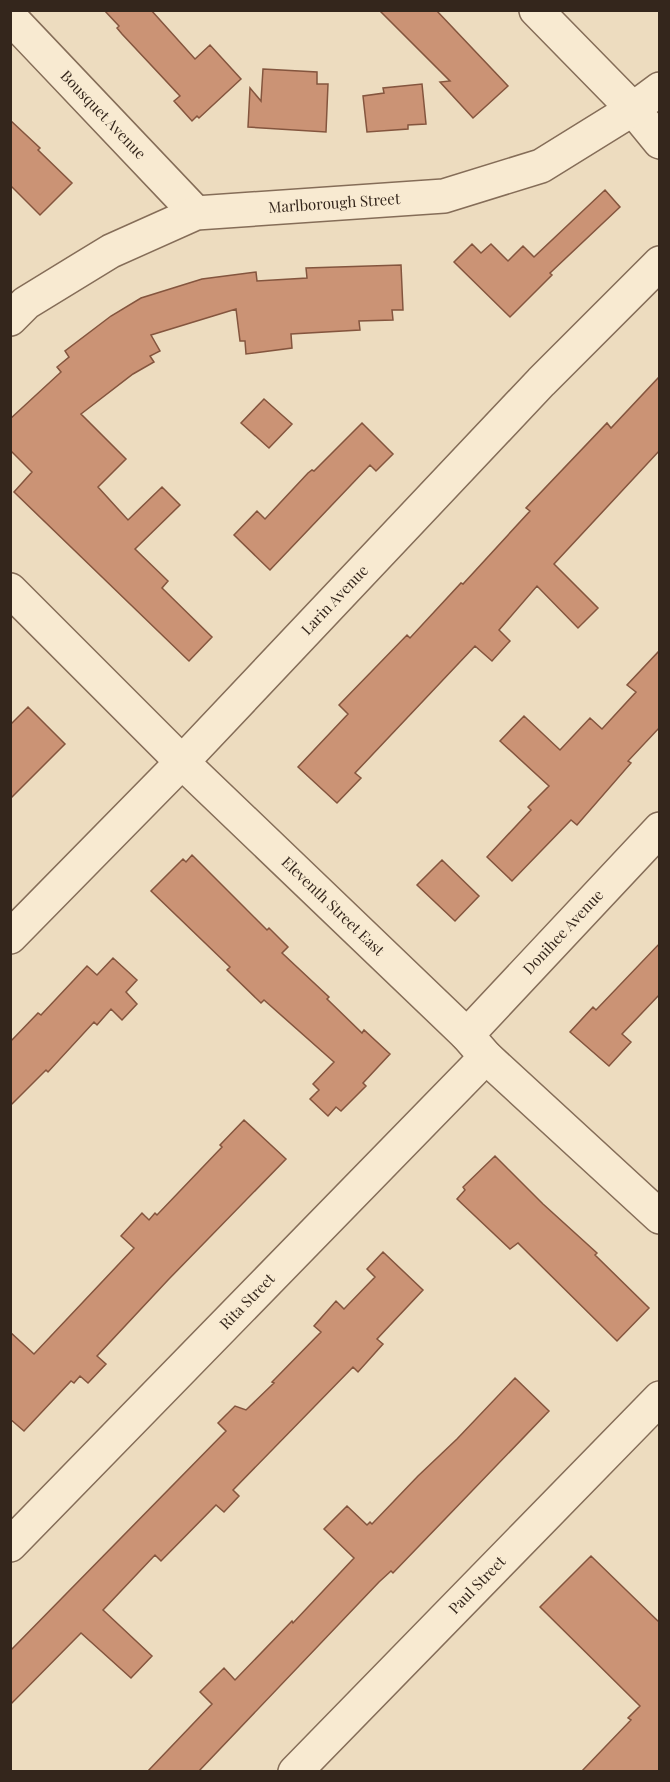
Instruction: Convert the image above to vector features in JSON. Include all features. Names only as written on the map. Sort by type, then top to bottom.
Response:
[{"type":"street","points":[[536,10],[633,109],[660,142]]},
{"type":"street","name":"Bousquet Avenue","points":[[10,17],[195,213]]},
{"type":"street","name":"Marlborough Street","points":[[10,319],[26,303],[111,250],[195,213],[444,196],[541,166],[633,109],[660,89]]},
{"type":"street","name":"Larin Avenue","points":[[10,937],[182,762],[541,382],[660,262]]},
{"type":"street","name":"Eleventh Street East","points":[[10,590],[182,762],[476,1046],[660,1217]]},
{"type":"street","name":"Donihee Avenue","points":[[476,1046],[660,830]]},
{"type":"street","name":"Rita Street","points":[[10,1545],[476,1046]]},
{"type":"street","name":"Paul Street","points":[[295,1772],[660,1398]]},
{"type":"building","points":[[104,10],[151,10],[195,59],[210,45],[241,79],[199,118],[197,116],[192,121],[174,101],[180,96],[122,34],[117,28],[119,26]]},
{"type":"building","points":[[379,10],[436,10],[508,86],[473,118],[440,82],[450,81]]},
{"type":"building","points":[[263,69],[317,72],[317,84],[328,84],[326,132],[248,127],[250,88],[261,101]]},
{"type":"building","points":[[422,84],[426,124],[408,125],[408,129],[367,132],[363,96],[384,93],[383,88]]},
{"type":"building","points":[[10,120],[72,183],[40,215],[10,185]]},
{"type":"building","points":[[605,190],[620,207],[550,273],[552,275],[510,317],[454,262],[472,244],[481,253],[491,244],[508,261],[523,246],[534,257]]},
{"type":"building","points":[[401,265],[403,310],[392,310],[393,320],[359,321],[360,330],[291,334],[292,348],[246,354],[245,341],[240,341],[236,309],[151,335],[160,351],[150,356],[154,362],[133,374],[81,414],[126,459],[98,487],[128,520],[162,487],[180,505],[135,549],[168,581],[162,588],[212,637],[189,661],[14,492],[32,472],[10,450],[10,419],[61,372],[57,367],[69,357],[65,351],[111,316],[141,298],[202,279],[256,272],[257,281],[307,278],[306,268]]},
{"type":"building","points":[[660,376],[660,450],[554,564],[598,608],[578,628],[537,586],[499,630],[510,641],[492,661],[475,646],[355,773],[361,778],[337,803],[298,767],[348,714],[339,705],[407,635],[410,638],[461,583],[463,584],[530,511],[526,508],[607,423],[611,428]]},
{"type":"building","points":[[264,399],[292,424],[269,448],[241,423]]},
{"type":"building","points":[[362,423],[393,454],[376,471],[370,465],[270,570],[234,535],[257,511],[265,519],[308,473],[314,471]]},
{"type":"building","points":[[660,650],[660,727],[628,761],[631,763],[577,825],[571,820],[512,881],[487,857],[531,810],[528,807],[549,786],[500,741],[524,716],[560,750],[590,718],[602,729],[636,692],[627,685]]},
{"type":"building","points":[[28,707],[65,744],[10,799],[10,725]]},
{"type":"building","points":[[192,855],[267,930],[269,928],[288,947],[282,953],[329,997],[327,999],[362,1033],[364,1030],[390,1054],[363,1083],[366,1086],[341,1111],[336,1107],[328,1116],[310,1099],[319,1090],[313,1084],[334,1062],[264,1000],[261,1003],[227,970],[230,967],[151,891],[183,859],[186,862]]},
{"type":"building","points":[[442,860],[479,896],[455,921],[417,885]]},
{"type":"building","points":[[660,943],[660,994],[622,1034],[631,1042],[609,1066],[570,1032],[593,1007],[596,1010]]},
{"type":"building","points":[[113,958],[137,980],[126,992],[137,1004],[122,1020],[111,1009],[97,1025],[94,1022],[48,1072],[46,1070],[10,1106],[10,1042],[38,1013],[41,1015],[87,966],[97,975]]},
{"type":"building","points":[[244,1120],[286,1159],[97,1356],[106,1364],[88,1383],[80,1376],[74,1383],[71,1381],[24,1431],[10,1419],[10,1332],[34,1354],[134,1248],[121,1236],[142,1213],[149,1220],[155,1213],[157,1215],[222,1147],[220,1145]]},
{"type":"building","points":[[495,1156],[597,1253],[595,1255],[649,1308],[617,1341],[518,1243],[510,1249],[457,1199],[465,1190],[463,1187]]},
{"type":"building","points":[[383,1252],[423,1290],[377,1339],[383,1344],[358,1372],[353,1367],[233,1490],[239,1496],[224,1512],[216,1505],[161,1561],[155,1555],[103,1610],[152,1656],[131,1678],[81,1633],[10,1705],[10,1651],[226,1431],[218,1423],[235,1406],[246,1410],[274,1383],[272,1382],[321,1332],[314,1326],[336,1301],[344,1309],[375,1277],[367,1269]]},
{"type":"building","points":[[515,1378],[549,1411],[393,1573],[391,1571],[379,1582],[198,1772],[147,1772],[212,1704],[200,1692],[224,1668],[235,1680],[354,1558],[324,1529],[347,1506],[367,1525],[370,1522],[372,1524]]},
{"type":"building","points":[[591,1556],[660,1623],[660,1772],[581,1772],[631,1720],[628,1718],[640,1706],[540,1607]]}]
